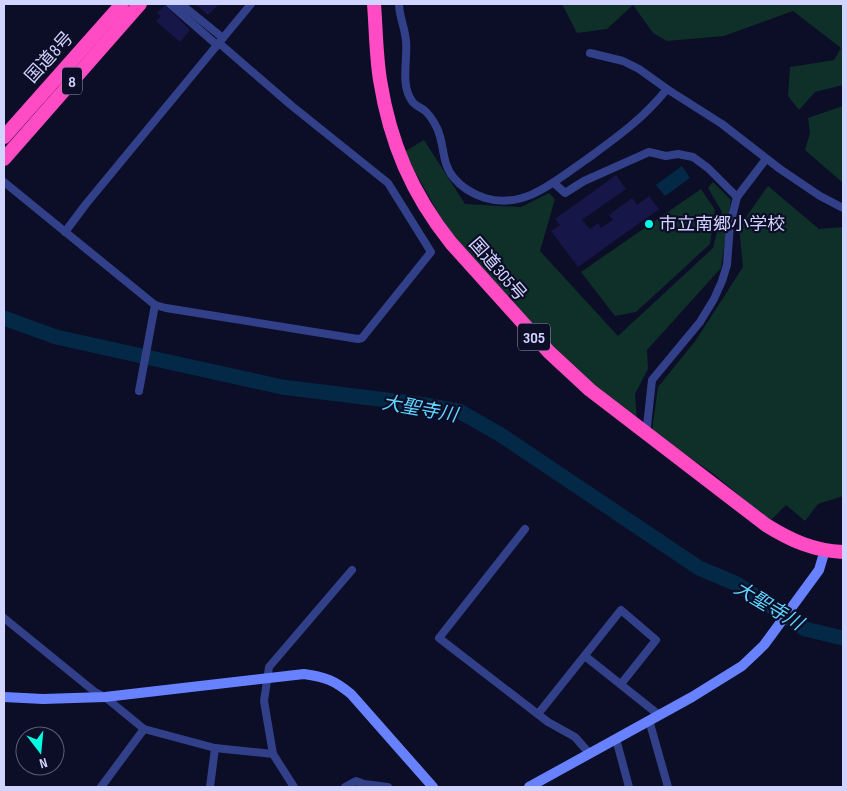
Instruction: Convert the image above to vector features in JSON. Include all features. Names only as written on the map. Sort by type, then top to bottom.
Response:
[{"type":"highway","name":"国道8号","points":[[4,137],[122,4]]},
{"type":"highway","name":"国道8号","points":[[4,159],[140,4]]},
{"type":"highway","name":"国道305号","points":[[374,4],[380,79],[392,136],[408,176],[426,209],[451,244],[549,352],[590,390],[766,525],[797,542],[825,550],[843,552]]},
{"type":"street","points":[[170,4],[220,42]]},
{"type":"street","points":[[4,182],[155,305],[358,339],[362,338],[432,252],[388,183],[292,106],[220,42],[181,4]]},
{"type":"street","points":[[64,232],[251,4]]},
{"type":"street","points":[[399,4],[406,41],[407,89],[412,102],[426,112],[436,125],[443,158],[454,179],[473,194],[490,200],[506,201],[523,198],[554,183],[634,125],[667,90]]},
{"type":"street","points":[[590,53],[623,61],[639,69],[667,90],[722,124],[766,159],[820,196],[843,208]]},
{"type":"street","points":[[554,183],[565,193],[584,181],[649,152],[666,156],[678,154],[693,157],[708,168],[737,197]]},
{"type":"street","points":[[641,430],[648,426],[652,380],[700,322],[722,281],[726,265],[730,225],[737,197],[766,159]]},
{"type":"street","points":[[139,391],[155,305]]},
{"type":"street","points":[[525,529],[439,638],[548,722],[575,737],[589,753]]},
{"type":"street","points":[[529,787],[722,680],[752,657],[764,645],[818,570],[825,550]]},
{"type":"street","points":[[294,787],[273,754],[264,701],[269,667],[352,570]]},
{"type":"street","points":[[538,714],[621,610],[656,640],[621,684]]},
{"type":"street","points":[[4,618],[95,692],[105,696],[144,729],[215,748],[273,754]]},
{"type":"street","points":[[585,656],[659,715]]},
{"type":"street","points":[[4,696],[43,699],[105,696],[304,674],[325,677],[339,684],[351,694],[433,787]]},
{"type":"street","points":[[649,720],[668,787]]},
{"type":"street","points":[[101,787],[144,729]]},
{"type":"street","points":[[616,739],[628,787]]},
{"type":"street","points":[[210,787],[215,748]]},
{"type":"street","points":[[345,787],[356,781],[388,787]]},
{"type":"green space","points":[[562,4],[843,4],[843,85],[815,92],[799,110],[788,96],[790,67],[834,60],[841,48],[793,11],[724,36],[667,41],[653,33],[633,5],[607,29],[577,33]]},
{"type":"green space","points":[[843,106],[843,183],[805,150],[810,133],[808,118]]},
{"type":"green space","points":[[424,140],[465,204],[521,207],[549,193],[555,199],[540,251],[618,336],[713,248],[722,212],[708,188],[713,182],[731,200],[721,268],[647,350],[648,369],[635,394],[637,420],[555,356],[455,243],[404,152]]},
{"type":"green space","points":[[768,186],[819,229],[843,227],[843,496],[818,504],[805,521],[786,505],[770,521],[715,475],[652,431],[658,387],[696,340],[743,267],[739,227]]},
{"type":"green space","points":[[701,189],[715,210],[710,244],[636,312],[615,316],[581,272]]},
{"type":"water","points":[[682,166],[690,178],[665,196],[656,185]]},
{"type":"building","points":[[195,4],[219,4],[208,15]]},
{"type":"building","points":[[165,5],[190,30],[180,42],[156,21],[161,16],[157,13]]},
{"type":"building","points":[[616,175],[626,189],[582,220],[590,229],[598,223],[601,228],[613,220],[609,215],[632,198],[637,205],[649,196],[659,209],[578,267],[551,231],[560,225],[555,219]]},
{"type":"waterway","name":"大聖寺川","points":[[4,318],[56,337],[282,387],[427,405],[459,411],[501,435],[699,568],[737,584],[805,629],[843,638]]},
{"type":"place","name":"市立南郷小学校","points":[[649,224]]}]
